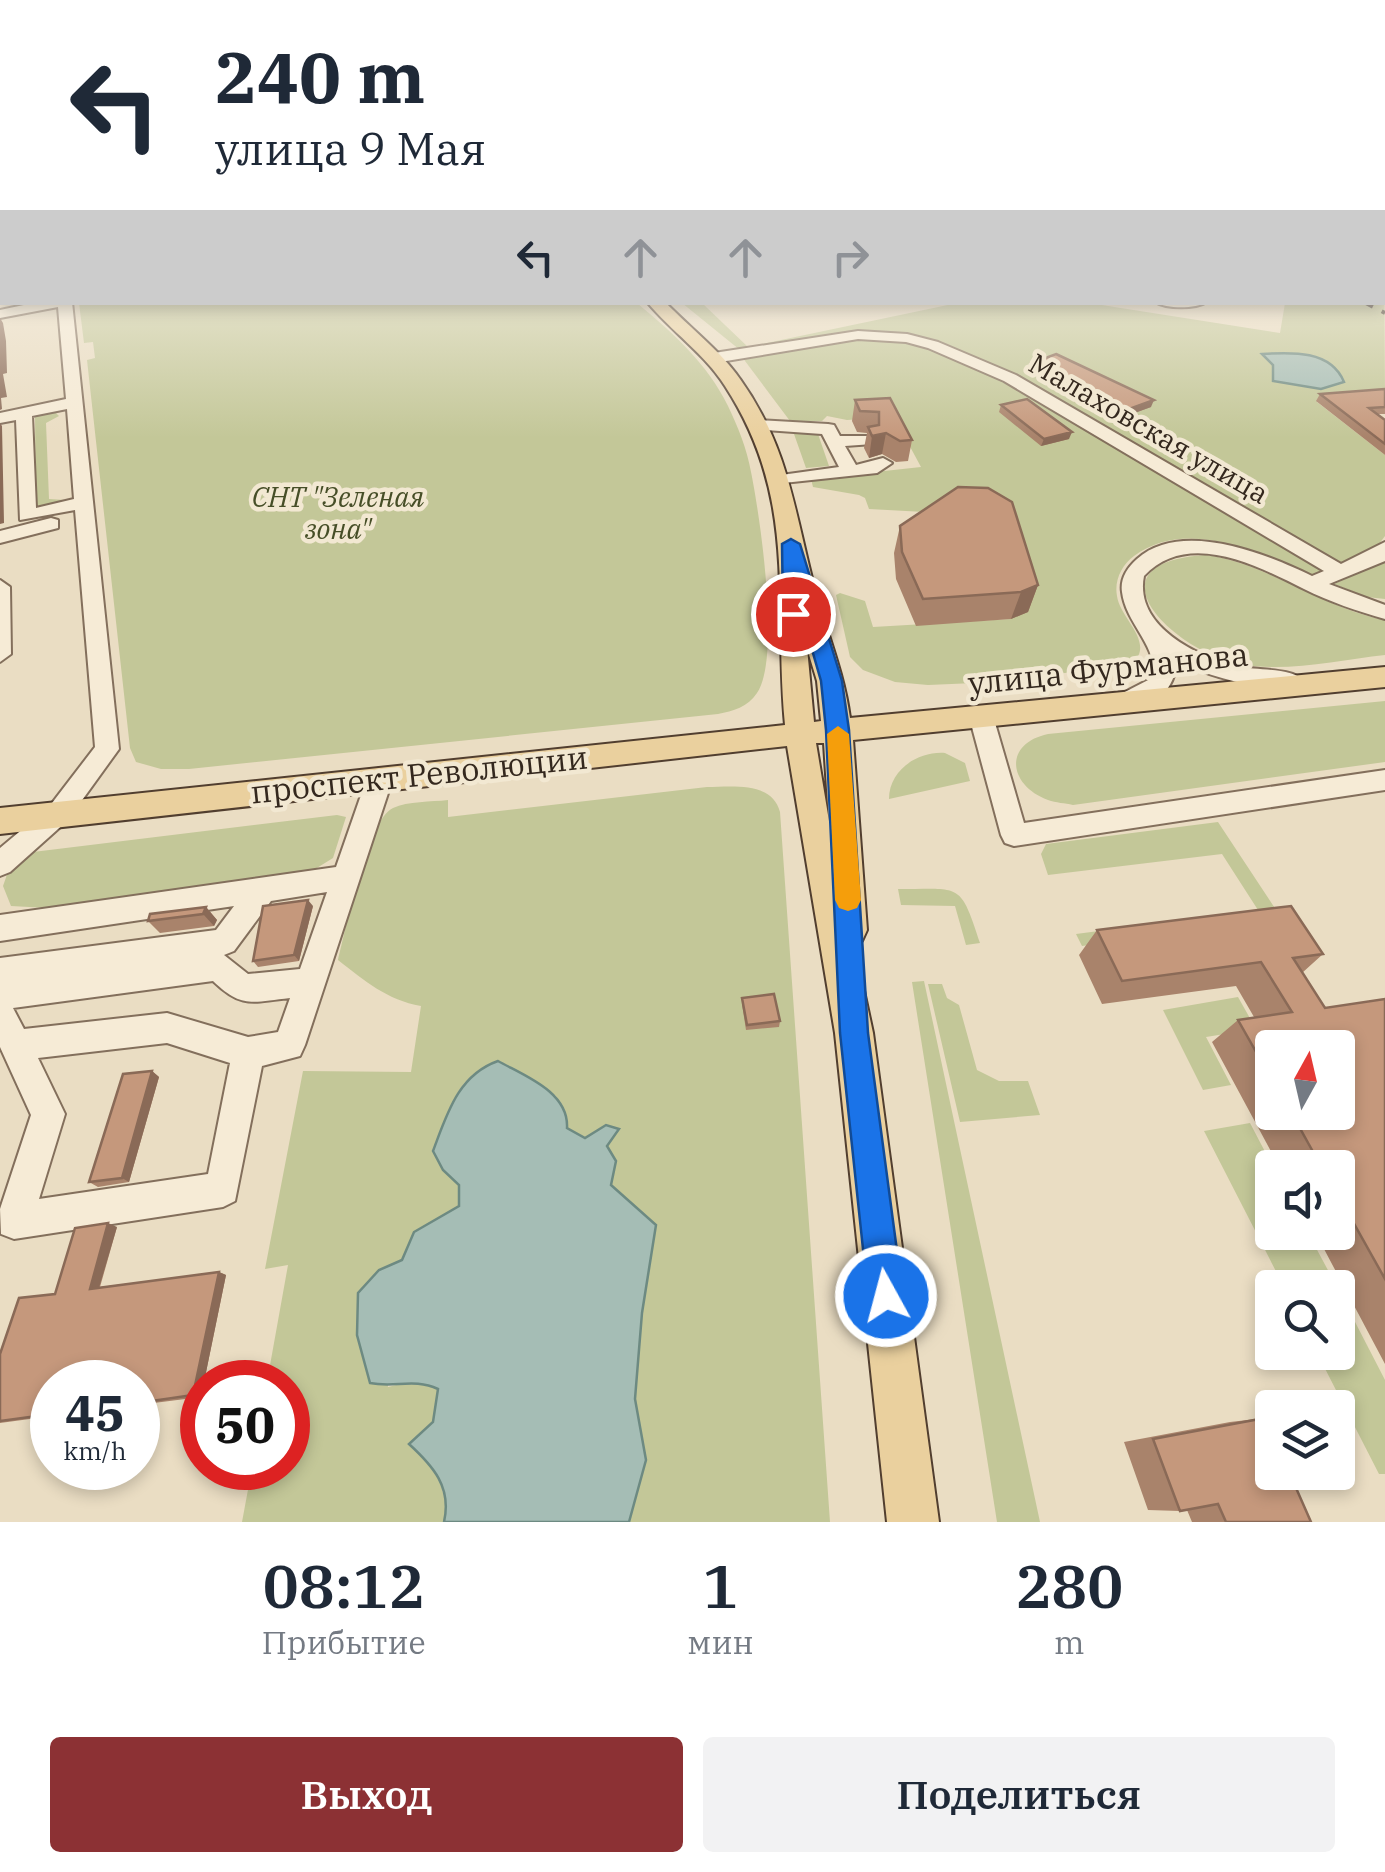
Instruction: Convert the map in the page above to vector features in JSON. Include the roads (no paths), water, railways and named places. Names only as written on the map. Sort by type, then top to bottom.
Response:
[{"type":"main road","points":[[658,305],[714,358],[758,425],[780,480],[791,544],[831,681],[838,730],[854,1033],[913,1522]]},
{"type":"main road","points":[[791,544],[806,784],[854,1033]]},
{"type":"main road","name":"улица Фурманова","points":[[838,730],[1385,676]]},
{"type":"main road","name":"проспект Революции","points":[[0,820],[838,730]]},
{"type":"street","points":[[0,314],[48,305]]},
{"type":"street","points":[[0,864],[58,814],[108,750],[64,305]]},
{"type":"street","name":"Малаховская улица","points":[[714,358],[858,335],[907,338],[933,345],[1020,384],[1340,572]]},
{"type":"street","points":[[0,418],[75,402]]},
{"type":"street","points":[[24,413],[27,516],[85,509]]},
{"type":"street","points":[[758,425],[830,430],[848,470]]},
{"type":"street","points":[[836,442],[867,440]]},
{"type":"street","points":[[780,480],[877,468],[883,463]]},
{"type":"street","points":[[0,537],[85,509]]},
{"type":"street","points":[[1128,701],[1160,685],[1166,673],[1160,643],[1133,596],[1132,581],[1138,568],[1169,551],[1190,548],[1236,552],[1365,608],[1385,612]]},
{"type":"street","points":[[1310,584],[1381,555],[1385,548]]},
{"type":"street","points":[[0,587],[0,654]]},
{"type":"street","points":[[1147,626],[1185,656],[1212,667],[1269,680],[1314,684]]},
{"type":"street","points":[[980,716],[1014,835],[1385,780]]},
{"type":"street","points":[[17,1045],[166,1028],[248,1053],[289,1044],[380,778]]},
{"type":"street","points":[[0,928],[344,878]]},
{"type":"street","points":[[0,972],[224,942],[263,890]]},
{"type":"street","points":[[0,995],[219,967],[243,989],[310,982]]},
{"type":"street","points":[[0,1013],[48,1114],[14,1221],[223,1189],[248,1053]]},
{"type":"water","points":[[1262,354],[1309,355],[1330,364],[1344,382],[1321,389],[1273,381],[1273,365]]},
{"type":"water","points":[[498,1061],[553,1095],[566,1115],[567,1128],[585,1138],[606,1125],[619,1129],[607,1146],[616,1161],[611,1185],[656,1225],[642,1313],[635,1399],[646,1460],[629,1522],[444,1522],[443,1488],[426,1461],[409,1444],[433,1422],[438,1389],[421,1384],[370,1383],[357,1335],[358,1293],[379,1270],[402,1260],[414,1232],[459,1206],[459,1185],[443,1170],[433,1151],[456,1097],[473,1076]]},
{"type":"railway","points":[[1370,305],[1385,313]]},
{"type":"park label","name":"СНТ \"Зеленая зона\"","points":[[338,512]]}]
